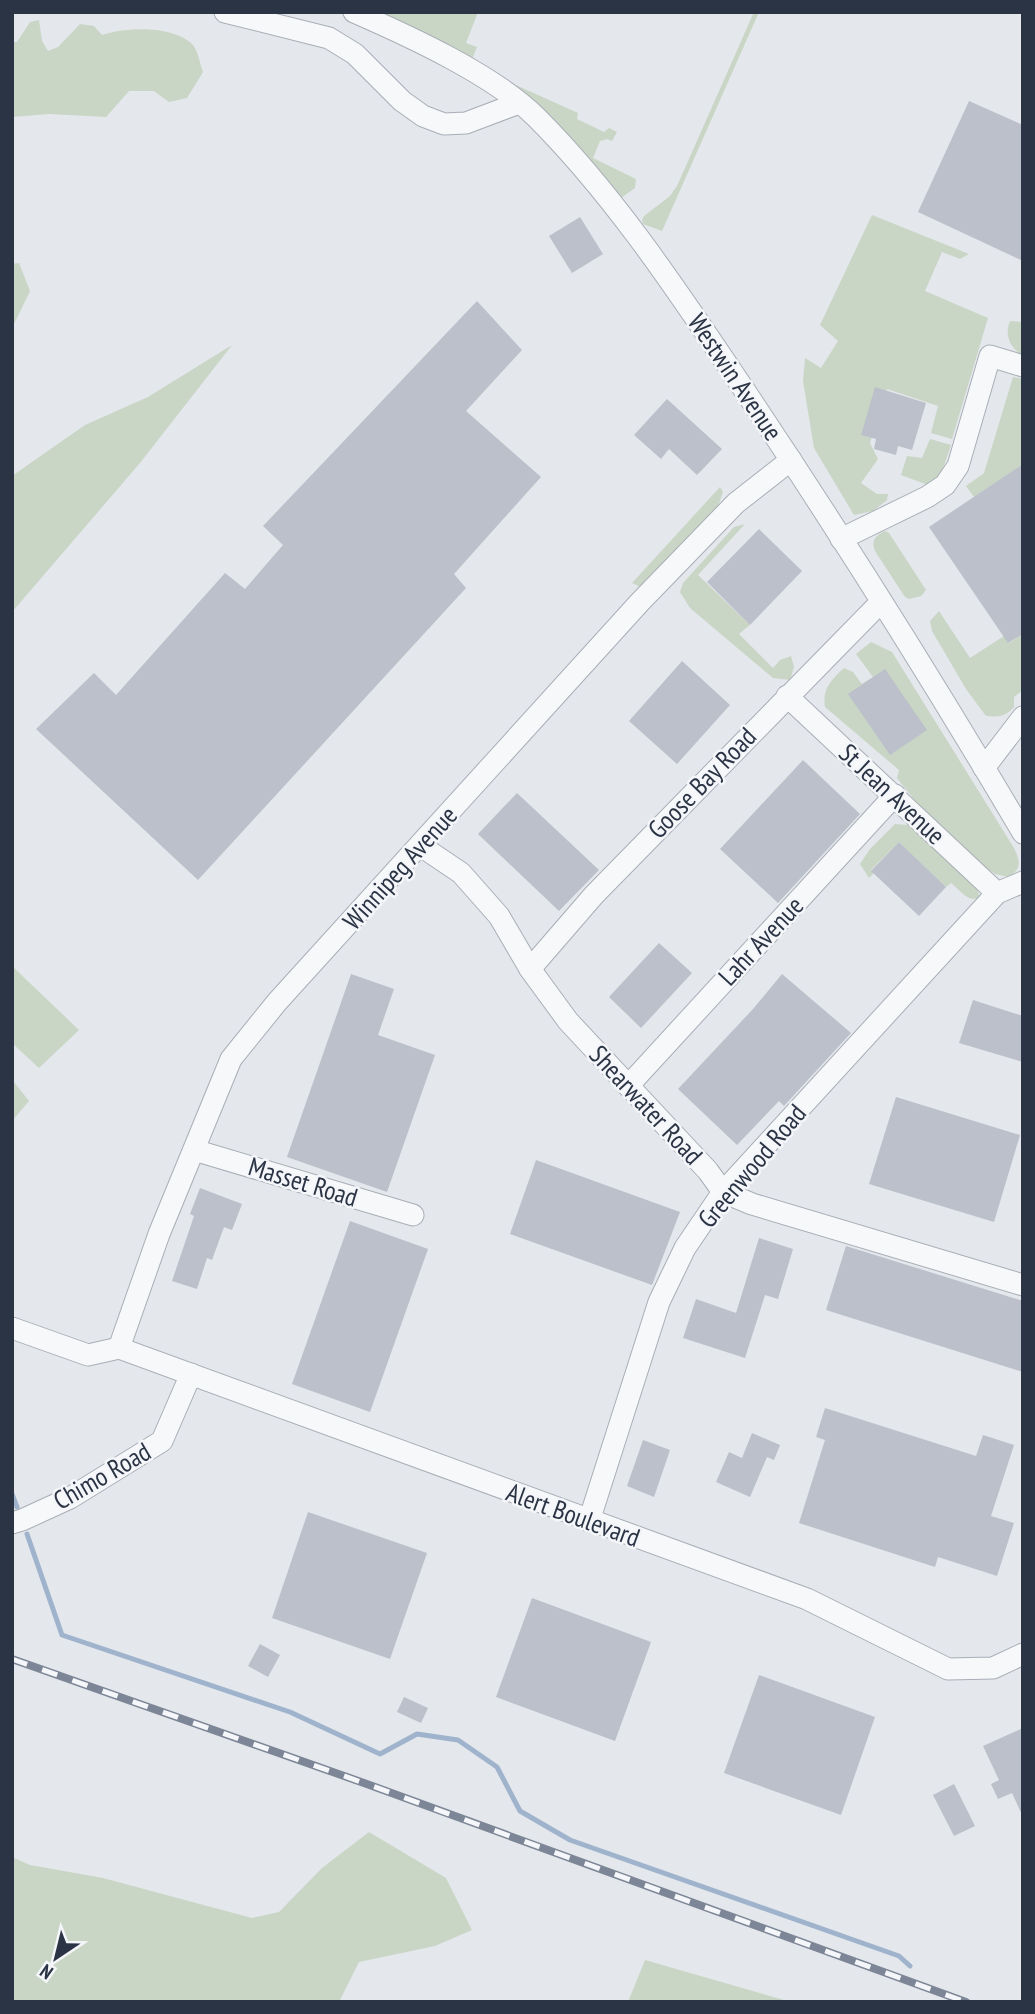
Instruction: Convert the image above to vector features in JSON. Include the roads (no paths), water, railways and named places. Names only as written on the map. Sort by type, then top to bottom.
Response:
[{"type":"street","points":[[225,12],[329,38],[355,54],[402,101],[423,116],[444,124],[466,122],[519,103]]},
{"type":"street","name":"Westwin Avenue","points":[[354,12],[482,76],[519,103],[535,116],[610,202],[680,296],[791,460],[1023,833]]},
{"type":"street","points":[[841,539],[946,485],[958,466],[990,356],[1023,366]]},
{"type":"street","name":"Winnipeg Avenue","points":[[119,1348],[159,1234],[231,1059],[277,1002],[639,603],[736,503],[791,460]]},
{"type":"street","name":"Goose Bay Road","points":[[530,968],[594,895],[880,603]]},
{"type":"street","name":"St Jean Avenue","points":[[787,696],[997,893]]},
{"type":"street","points":[[984,768],[1023,717]]},
{"type":"street","name":"Lahr Avenue","points":[[628,1086],[895,796]]},
{"type":"street","name":"Shearwater Road","points":[[421,846],[461,873],[499,916],[530,968],[568,1021],[708,1171],[723,1192]]},
{"type":"street","name":"Greenwood Road","points":[[589,1521],[659,1302],[685,1248],[723,1192],[997,893],[1023,882]]},
{"type":"street","name":"Masset Road","points":[[194,1150],[413,1215]]},
{"type":"street","points":[[723,1192],[752,1204],[1023,1285]]},
{"type":"street","points":[[12,1328],[88,1355],[119,1348]]},
{"type":"street","name":"Alert Boulevard","points":[[119,1348],[807,1599],[948,1669],[993,1668],[1023,1654]]},
{"type":"street","name":"Chimo Road","points":[[12,1523],[70,1498],[162,1441],[191,1374]]},
{"type":"waterway","points":[[12,1494],[17,1507]]},
{"type":"waterway","points":[[27,1534],[62,1635],[290,1712],[380,1754],[417,1734],[458,1740],[497,1767],[520,1811],[570,1840],[899,1956],[910,1966]]},
{"type":"railway","points":[[12,1659],[364,1783],[966,2002]]}]
